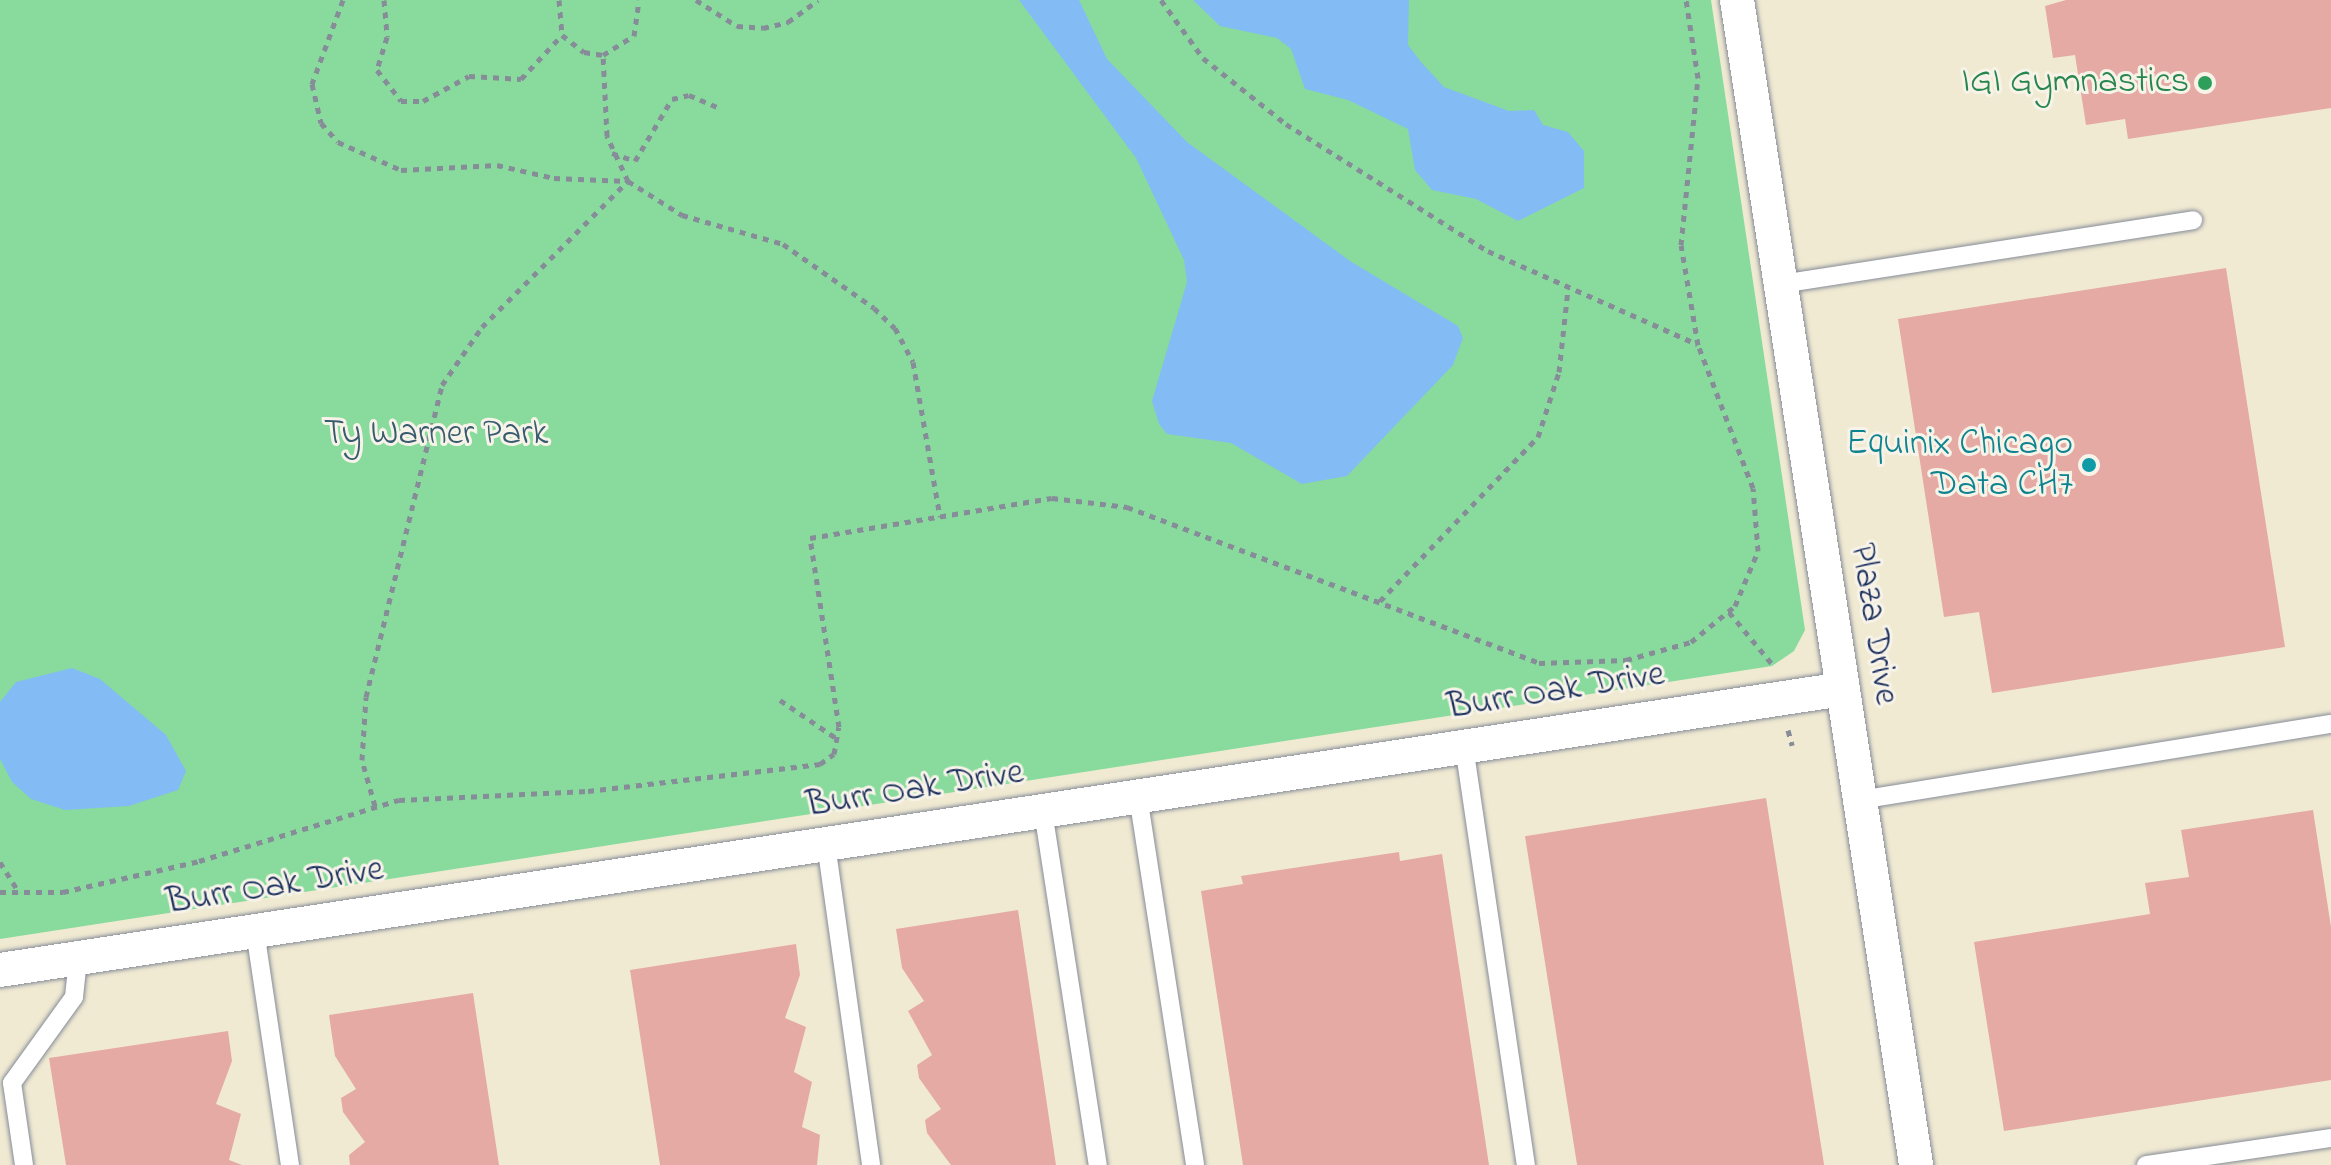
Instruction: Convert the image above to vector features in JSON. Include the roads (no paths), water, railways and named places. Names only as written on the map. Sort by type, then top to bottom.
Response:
[{"type":"street","name":"Plaza Drive","points":[[1737,0],[1916,1165]]},
{"type":"street","name":"Burr Oak Drive","points":[[0,970],[1843,689]]},
{"type":"lane","points":[[1781,284],[2193,220]]},
{"type":"lane","points":[[1860,800],[2331,724]]},
{"type":"lane","points":[[1464,746],[1526,1165]]},
{"type":"lane","points":[[1138,796],[1195,1165]]},
{"type":"lane","points":[[1043,811],[1098,1165]]},
{"type":"lane","points":[[826,844],[871,1165]]},
{"type":"lane","points":[[255,931],[290,1165]]},
{"type":"lane","points":[[24,1165],[12,1083],[74,997],[78,958]]},
{"type":"lane","points":[[2146,1165],[2331,1138]]},
{"type":"water","points":[[1019,0],[1079,0],[1107,59],[1187,142],[1350,261],[1458,326],[1463,338],[1453,365],[1347,476],[1302,484],[1231,443],[1167,434],[1159,424],[1152,401],[1187,282],[1184,260],[1136,158]]},
{"type":"water","points":[[1193,0],[1409,0],[1408,45],[1444,87],[1509,111],[1534,110],[1543,125],[1568,132],[1584,151],[1584,188],[1518,221],[1476,199],[1432,190],[1415,170],[1408,129],[1348,100],[1305,89],[1291,49],[1277,38],[1220,26]]},
{"type":"water","points":[[72,668],[100,679],[166,735],[186,771],[178,790],[129,806],[65,810],[31,799],[12,782],[0,759],[0,702],[16,682]]},
{"type":"place","name":"IGI Gymnastics","points":[[2205,83]]},
{"type":"place","name":"Equinix Chicago Data CH7","points":[[2089,465]]},
{"type":"park label","name":"Ty Warner Park","points":[[436,435]]}]
